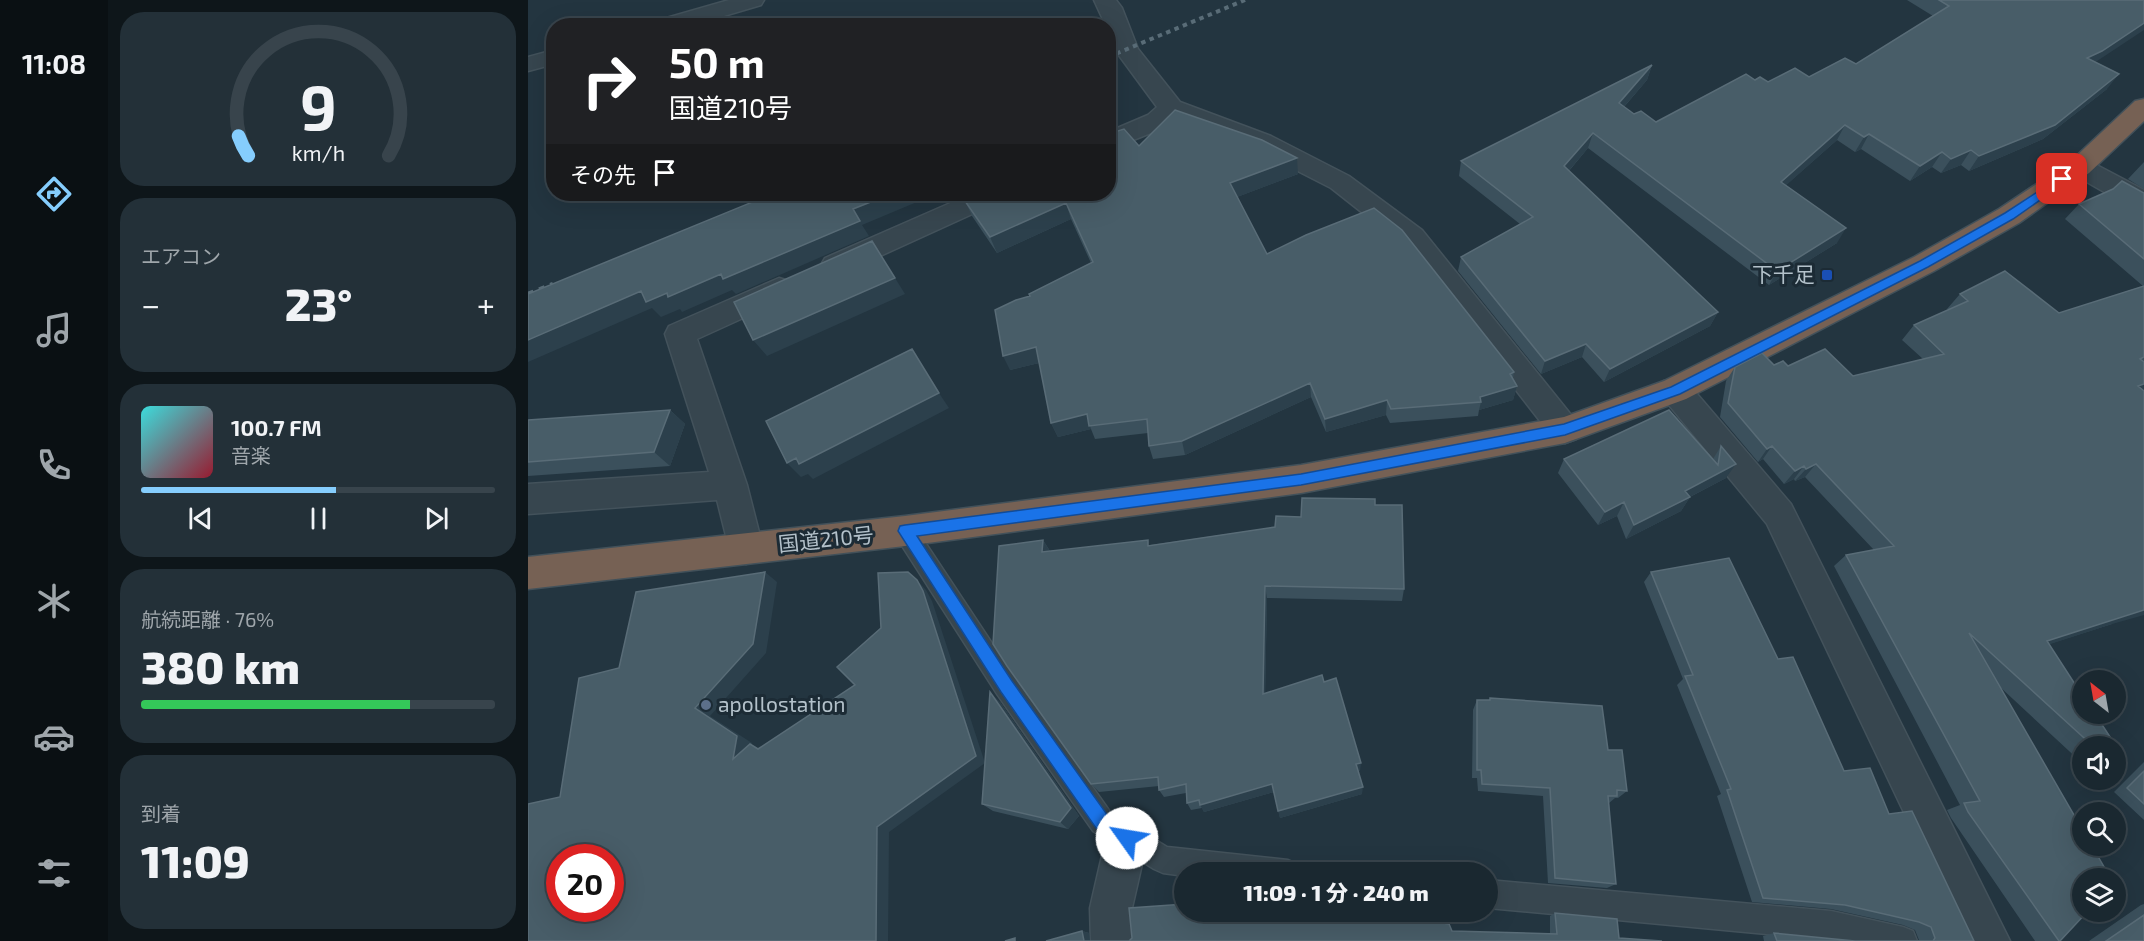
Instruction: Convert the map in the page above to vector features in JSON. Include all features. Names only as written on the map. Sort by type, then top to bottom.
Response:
[{"type":"highway","name":"国道210号","points":[[528,573],[905,531],[1301,479],[1565,430],[1676,390],[1924,264],[2009,216],[2080,167],[2144,106]]},
{"type":"street","points":[[691,18],[753,0]]},
{"type":"street","points":[[1105,0],[1115,18]]},
{"type":"street","points":[[1116,21],[1127,50],[1171,108],[1262,142],[1340,182],[1412,237],[1565,430]]},
{"type":"street","points":[[528,64],[546,59]]},
{"type":"street","points":[[1116,139],[1157,121],[1171,108]]},
{"type":"street","points":[[2080,167],[2144,202]]},
{"type":"street","points":[[746,548],[730,485],[680,334],[978,201]]},
{"type":"street","points":[[1676,390],[1779,514],[1988,941]]},
{"type":"street","points":[[528,499],[730,485]]},
{"type":"street","points":[[1113,941],[1111,908],[1127,838]]},
{"type":"lane","points":[[905,531],[1006,686],[1102,822],[1163,860],[1182,862]]},
{"type":"lane","points":[[1498,895],[1832,925],[1903,941]]},
{"type":"building","points":[[1939,0],[2144,0],[2144,23],[2102,51],[2087,58],[2119,74],[2055,125],[1979,156],[1971,150],[1951,159],[1942,152],[1920,166],[1869,134],[1864,137],[1845,125],[1781,182],[1846,228],[1777,271],[1593,133],[1564,166],[1718,312],[1610,369],[1586,344],[1545,361],[1461,257],[1533,217],[1461,161],[1652,65],[1619,103],[1634,114],[1641,111],[1656,122],[1746,74],[1755,80],[1760,77],[1768,82],[1795,68],[1809,77],[1845,58],[1856,64],[1949,6]]},
{"type":"building","points":[[1175,110],[1262,140],[1297,158],[1230,183],[1267,254],[1306,235],[1374,208],[1402,230],[1514,372],[1510,374],[1517,386],[1480,397],[1481,402],[1391,409],[1387,400],[1325,419],[1310,383],[1182,441],[1149,446],[1147,419],[1089,426],[1087,414],[1051,423],[1036,347],[1003,356],[995,310],[1030,296],[1029,294],[1093,262],[1066,203],[990,237],[965,201],[1116,201],[1116,132],[1124,129],[1139,146]]},
{"type":"building","points":[[2122,181],[2144,193],[2144,259],[2079,204],[2113,189]]},
{"type":"building","points":[[755,201],[873,201],[853,209],[860,221],[723,279],[721,274],[668,297],[667,293],[646,302],[641,291],[528,340],[528,294]]},
{"type":"building","points":[[872,241],[895,278],[753,340],[734,302]]},
{"type":"building","points":[[2005,271],[2059,313],[2144,286],[2144,357],[2140,359],[2144,362],[2144,384],[2138,386],[2144,391],[2144,610],[2047,641],[2072,680],[2072,724],[2102,724],[2109,736],[2082,736],[1969,633],[2072,812],[2072,856],[2098,856],[2105,868],[2072,868],[2072,922],[2078,922],[2060,941],[1968,812],[1964,803],[1980,801],[1846,555],[1894,546],[1816,464],[1806,469],[1804,466],[1795,471],[1772,446],[1767,449],[1728,403],[1735,367],[1762,353],[1774,365],[1783,361],[1788,366],[1825,349],[1853,376],[1944,354],[1914,325],[1968,301],[1960,294]]},
{"type":"building","points":[[912,349],[939,393],[799,464],[796,458],[787,463],[766,421]]},
{"type":"building","points":[[670,410],[654,452],[528,462],[528,420]]},
{"type":"building","points":[[1669,410],[1718,465],[1721,446],[1736,464],[1685,491],[1690,497],[1634,525],[1624,502],[1605,512],[1564,459]]},
{"type":"building","points":[[1302,498],[1375,499],[1375,505],[1402,505],[1404,589],[1265,586],[1263,694],[1322,675],[1324,682],[1336,678],[1361,763],[1356,764],[1363,787],[1278,811],[1272,784],[1200,805],[1199,800],[1187,803],[1186,784],[1159,790],[1158,777],[1091,784],[993,644],[999,546],[1043,540],[1042,552],[1148,540],[1148,546],[1275,527],[1276,516],[1301,517]]},
{"type":"building","points":[[1729,558],[1778,659],[1793,657],[1844,771],[1870,768],[1889,814],[1912,811],[1974,941],[1933,941],[1935,938],[1931,927],[1919,922],[1845,905],[1763,898],[1727,790],[1731,789],[1685,676],[1693,675],[1651,572]]},
{"type":"building","points":[[765,572],[753,644],[695,708],[737,736],[733,759],[750,744],[758,749],[855,685],[837,667],[881,628],[878,573],[908,572],[917,580],[923,591],[976,756],[877,827],[876,941],[528,941],[528,804],[560,797],[579,678],[619,668],[636,592]]},
{"type":"building","points":[[990,692],[1071,808],[1060,822],[982,804]]},
{"type":"building","points":[[1490,698],[1602,706],[1608,750],[1622,750],[1627,791],[1617,790],[1617,796],[1608,796],[1616,884],[1555,878],[1550,788],[1482,784],[1481,770],[1477,770],[1477,700],[1490,700]]},
{"type":"building","points":[[2144,771],[2144,804],[2127,788]]},
{"type":"building","points":[[1174,905],[1174,922],[1436,922],[1449,924],[1452,931],[1557,934],[1555,913],[1617,919],[1619,938],[1662,941],[1129,941],[1132,938],[1129,908]]},
{"type":"building","points":[[2144,915],[2144,941],[2106,941]]},
{"type":"building","points":[[1082,931],[1084,941],[1046,941]]},
{"type":"building","points":[[1774,933],[1855,941],[1777,941]]},
{"type":"railway","points":[[1116,54],[1245,0]]},
{"type":"railway","points":[[528,294],[553,284]]},
{"type":"place","name":"下千足","points":[[1827,275]]},
{"type":"place","name":"apollostation","points":[[706,705]]},
{"type":"route","points":[[1127,838],[1102,822],[1006,686],[905,531],[1301,479],[1565,430],[1676,390],[1924,264],[2009,216],[2062,179]]}]
